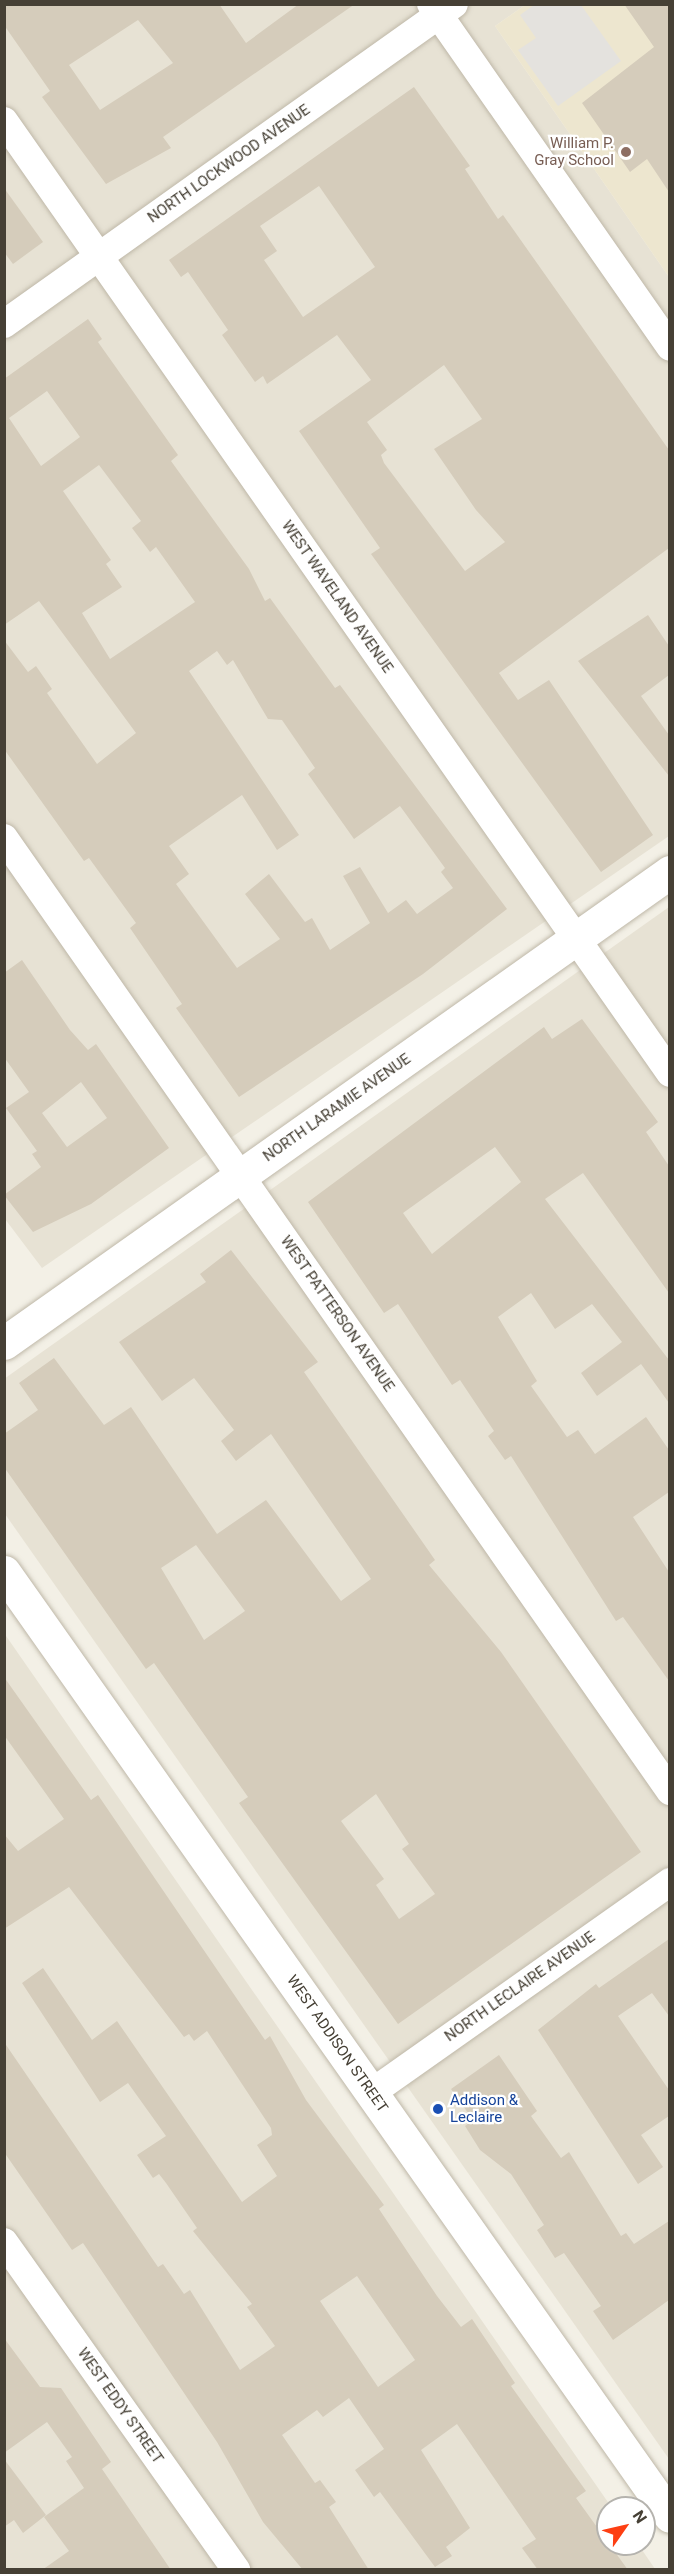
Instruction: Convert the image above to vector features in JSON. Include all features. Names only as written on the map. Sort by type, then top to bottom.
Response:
[{"type":"street","name":"NORTH LOCKWOOD AVENUE","points":[[4,324],[441,8]]},
{"type":"street","points":[[441,8],[669,347]]},
{"type":"street","name":"WEST WAVELAND AVENUE","points":[[4,122],[669,1073]]},
{"type":"street","name":"WEST PATTERSON AVENUE","points":[[4,838],[669,1791]]},
{"type":"street","name":"NORTH LARAMIE AVENUE","points":[[4,1344],[669,872]]},
{"type":"street","name":"WEST ADDISON STREET","points":[[4,1572],[669,2516]]},
{"type":"street","name":"NORTH LECLAIRE AVENUE","points":[[371,2093],[669,1882]]},
{"type":"street","name":"WEST EDDY STREET","points":[[4,2242],[236,2570]]},
{"type":"shaded area","points":[[5,5],[525,5],[495,26],[669,277],[669,836],[42,1268],[5,1219]]},
{"type":"shaded area","name":"William P. Gray School","points":[[525,5],[669,5],[669,277],[495,26]]},
{"type":"shaded area","points":[[534,5],[581,5],[621,61],[558,106],[518,50],[536,38],[520,15]]},
{"type":"shaded area","points":[[669,907],[669,2459],[5,1514],[4,1379]]},
{"type":"shaded area","points":[[4,1633],[604,2496],[596,2496],[596,2556],[646,2556],[655,2569],[5,2569]]},
{"type":"building","points":[[4,4],[219,4],[246,43],[299,4],[355,4],[163,137],[171,148],[106,184],[42,97],[50,91],[4,25]],"holes":[[[138,20],[173,63],[100,110],[69,65]]]},
{"type":"building","points":[[624,4],[669,4],[669,192],[647,159],[630,172],[582,103],[654,47]]},
{"type":"building","points":[[414,87],[470,166],[465,169],[498,219],[503,215],[669,450],[669,548],[499,673],[518,700],[549,680],[653,835],[601,872],[371,554],[380,548],[299,431],[371,380],[337,335],[267,384],[263,376],[255,382],[222,335],[228,330],[188,272],[181,277],[169,260]],"holes":[[[319,186],[375,267],[303,317],[264,260],[277,251],[260,226]],[[444,365],[482,419],[434,449],[476,510],[505,542],[465,571],[384,463],[381,455],[387,450],[367,422]]]},
{"type":"building","points":[[4,188],[43,242],[13,264],[4,252]]},
{"type":"building","points":[[88,319],[102,339],[98,342],[178,455],[171,461],[249,569],[265,601],[270,598],[335,688],[340,685],[507,909],[423,974],[239,1097],[176,1008],[182,1004],[130,928],[136,923],[89,858],[84,861],[4,749],[4,640],[28,672],[36,666],[52,689],[47,693],[97,764],[136,733],[39,601],[4,625],[4,379]],"holes":[[[47,391],[80,437],[41,466],[9,418]],[[99,465],[141,521],[132,528],[150,552],[156,547],[195,602],[110,659],[82,613],[122,587],[106,564],[111,560],[63,491]],[[217,651],[227,665],[233,660],[268,719],[282,720],[315,768],[308,774],[354,839],[400,806],[445,868],[441,872],[453,888],[417,914],[406,900],[388,913],[360,867],[343,876],[370,923],[330,950],[312,918],[305,922],[269,874],[245,894],[280,939],[237,968],[176,884],[189,874],[169,846],[242,795],[277,850],[299,835],[189,671]]]},
{"type":"building","points":[[648,615],[669,646],[669,675],[641,696],[669,735],[669,776],[578,661]]},
{"type":"building","points":[[22,960],[70,1030],[88,1050],[96,1044],[169,1148],[91,1204],[33,1232],[4,1195],[41,1167],[32,1154],[37,1151],[6,1108],[29,1092],[4,1057],[4,973]],"holes":[[[81,1082],[107,1118],[67,1147],[42,1113]]]},
{"type":"building","points":[[582,1019],[658,1122],[646,1132],[669,1166],[669,1293],[583,1173],[545,1199],[669,1360],[669,1403],[641,1364],[597,1396],[581,1373],[622,1342],[592,1304],[555,1329],[531,1293],[498,1317],[537,1381],[531,1386],[567,1437],[578,1430],[595,1454],[646,1417],[669,1450],[669,1492],[633,1517],[669,1572],[669,1681],[623,1617],[616,1621],[511,1456],[505,1460],[488,1436],[494,1431],[460,1380],[452,1385],[398,1304],[384,1313],[308,1202],[544,1027],[552,1039]],"holes":[[[495,1147],[521,1182],[432,1254],[403,1213]]]},
{"type":"building","points":[[231,1250],[318,1362],[304,1372],[435,1560],[429,1565],[501,1652],[641,1852],[398,2024],[239,1803],[248,1797],[154,1663],[146,1669],[4,1467],[4,1434],[38,1410],[19,1383],[54,1358],[104,1425],[131,1407],[217,1534],[266,1500],[341,1601],[371,1579],[271,1434],[236,1461],[221,1441],[234,1430],[194,1378],[162,1401],[119,1342],[206,1282],[200,1274]],"holes":[[[196,1545],[245,1611],[204,1640],[161,1568]],[[376,1794],[409,1844],[402,1849],[435,1894],[399,1919],[376,1885],[384,1879],[341,1821]]]},
{"type":"building","points":[[4,1677],[91,1800],[98,1795],[265,2040],[270,2036],[306,2100],[384,2205],[379,2209],[437,2296],[461,2327],[472,2319],[515,2383],[511,2386],[586,2491],[576,2498],[596,2526],[596,2556],[618,2556],[628,2570],[538,2570],[522,2548],[536,2539],[457,2424],[421,2450],[470,2528],[446,2547],[452,2556],[435,2567],[380,2492],[374,2497],[355,2470],[384,2449],[349,2398],[323,2417],[317,2410],[282,2435],[315,2483],[320,2480],[336,2502],[329,2507],[369,2570],[303,2570],[263,2522],[217,2442],[83,2243],[72,2250],[4,2152],[4,2042],[158,2267],[163,2264],[184,2294],[190,2290],[240,2370],[275,2346],[247,2307],[252,2304],[193,2231],[197,2228],[166,2183],[159,2174],[153,2178],[137,2155],[166,2136],[128,2083],[100,2102],[22,1983],[43,1968],[92,2040],[117,2021],[242,2202],[277,2176],[257,2145],[272,2135],[271,2128],[207,2031],[194,2041],[189,2034],[184,2037],[69,1887],[4,1929],[4,1834],[18,1851],[64,1819],[4,1735]],"holes":[[[357,2276],[415,2360],[378,2387],[320,2301]]]},
{"type":"building","points":[[669,1939],[669,2016],[652,1993],[618,2016],[669,2090],[669,2116],[641,2135],[663,2167],[638,2184],[538,2030],[596,1984],[599,1988]]},
{"type":"building","points":[[499,2055],[537,2111],[531,2116],[561,2158],[569,2152],[621,2236],[626,2233],[634,2244],[669,2221],[669,2300],[613,2340],[593,2311],[601,2306],[564,2253],[555,2258],[537,2230],[544,2225],[511,2174],[480,2150],[465,2126],[473,2120],[451,2089]]},
{"type":"building","points":[[4,2338],[40,2387],[61,2388],[111,2462],[102,2469],[171,2570],[42,2570],[69,2551],[44,2517],[84,2488],[66,2461],[72,2457],[47,2422],[4,2453]]},
{"type":"building","points":[[4,2459],[46,2515],[23,2533],[14,2520],[4,2527]]},
{"type":"place","name":"William P. Gray School","points":[[626,152]]},
{"type":"place","name":"Addison & Leclaire","points":[[438,2109]]}]
